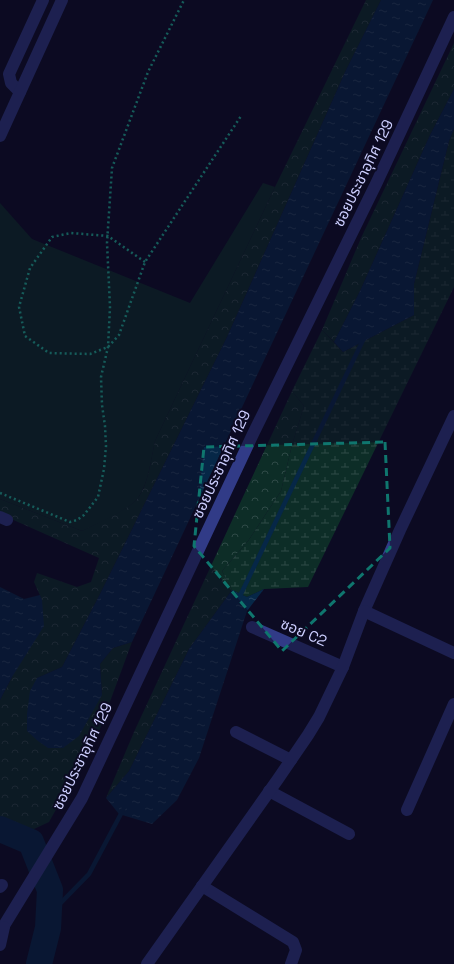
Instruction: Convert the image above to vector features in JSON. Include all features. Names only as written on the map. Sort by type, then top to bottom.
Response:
[{"type":"street","points":[[20,92],[11,83],[9,74],[43,0]]},
{"type":"street","points":[[0,136],[62,0]]},
{"type":"street","name":"ซอยประชาอุทิศ 129","points":[[0,945],[4,926],[82,798],[253,434],[376,184],[454,17]]},
{"type":"street","points":[[147,964],[291,760],[319,717],[343,667],[364,611],[400,530],[454,416]]},
{"type":"street","points":[[364,611],[454,653]]},
{"type":"street","name":"ซอย C2","points":[[252,628],[343,667]]},
{"type":"street","points":[[406,810],[454,704]]},
{"type":"street","points":[[236,732],[291,760]]},
{"type":"street","points":[[269,791],[349,834]]},
{"type":"street","points":[[202,886],[293,942],[296,950],[291,964]]},
{"type":"path","points":[[0,493],[70,522],[77,520],[84,515],[98,497],[104,469],[106,446],[101,377],[108,347],[110,307],[108,236],[112,168],[148,72],[184,0]]},
{"type":"path","points":[[145,262],[108,236],[71,233],[52,238],[30,268],[18,307],[26,336],[49,353],[90,354],[108,347],[119,335],[145,262],[241,116]]},
{"type":"highlighted area","points":[[385,442],[390,548],[282,651],[194,546],[204,447]]},
{"type":"green space","points":[[366,0],[381,0],[346,70],[227,337],[99,596],[62,667],[37,678],[102,695],[100,664],[113,648],[132,642],[98,734],[49,822],[34,829],[19,828],[0,820],[0,700],[12,677],[42,600],[34,582],[37,573],[77,587],[91,582],[99,558],[0,514],[0,499],[82,531],[120,512],[134,503],[138,498],[145,485],[155,441],[275,187]]},
{"type":"green space","points":[[454,43],[454,89],[430,135],[360,291],[334,342],[322,330],[361,238]]},
{"type":"green space","points":[[454,129],[454,287],[308,587],[264,589],[247,597],[232,590],[222,571],[248,541],[281,491],[292,445],[304,406],[292,391],[322,330],[343,352],[414,315],[414,284],[449,141]]},
{"type":"green space","points":[[263,183],[275,187],[155,441],[145,485],[134,503],[104,521],[82,531],[0,499],[0,203],[32,239],[190,303]]},
{"type":"green space","points":[[292,391],[304,406],[292,445],[281,491],[248,541],[222,571],[232,590],[189,649],[129,771],[106,798],[134,732]]},
{"type":"water","points":[[381,0],[433,0],[132,642],[113,648],[100,664],[102,695],[79,736],[63,748],[48,748],[27,731],[27,714],[30,691],[37,678],[62,667],[99,596],[227,337],[346,70]]},
{"type":"water","points":[[454,89],[454,129],[449,141],[414,284],[414,315],[343,352],[334,342],[360,291],[430,135]]},
{"type":"water","points":[[0,587],[24,599],[40,595],[42,600],[44,626],[12,677],[0,700]]},
{"type":"water","points":[[264,589],[247,611],[199,758],[177,800],[152,824],[119,814],[106,798],[129,771],[189,649],[232,590],[247,597]]},
{"type":"waterway","points":[[239,598],[364,338]]},
{"type":"waterway","points":[[49,915],[89,874],[123,810]]},
{"type":"waterway","points":[[0,829],[31,842],[50,890],[48,928],[39,964]]}]
